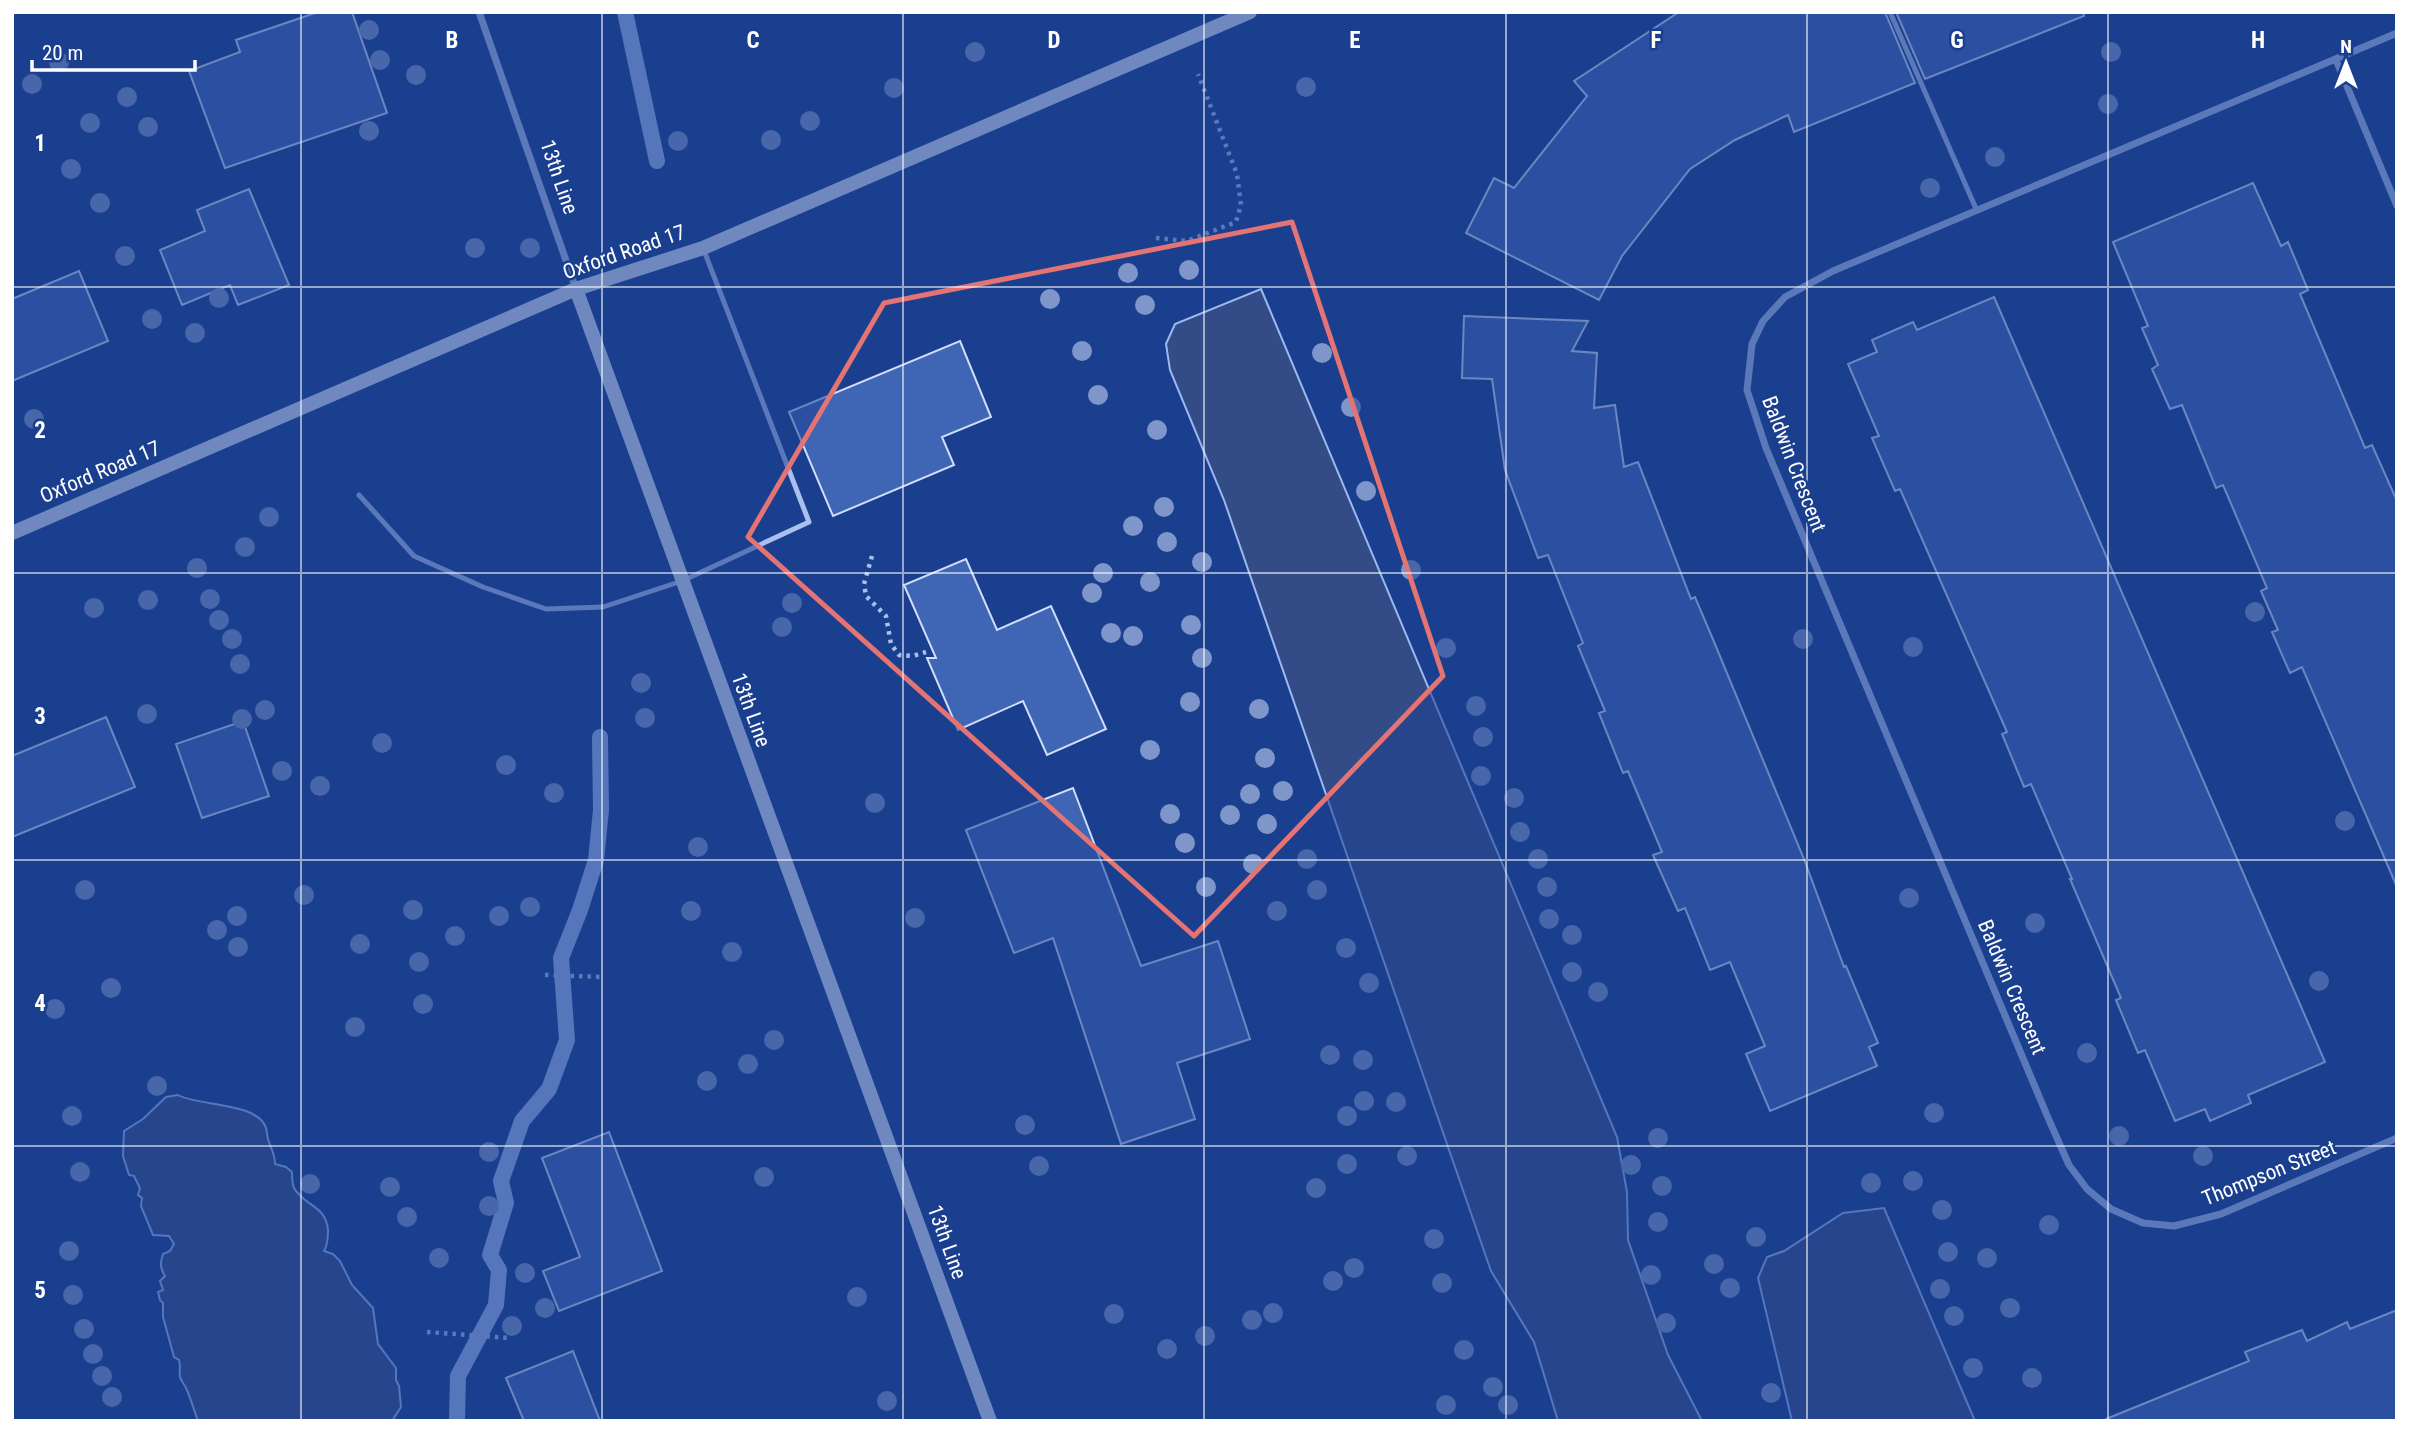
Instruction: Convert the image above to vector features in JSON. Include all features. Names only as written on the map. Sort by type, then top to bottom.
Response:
[{"type":"main road","name":"Oxford Road 17","points":[[12,533],[576,289],[703,248],[1250,12]]},
{"type":"main road","name":"13th Line","points":[[576,289],[990,1421]]},
{"type":"street","name":"13th Line","points":[[479,12],[576,289]]},
{"type":"street","name":"Baldwin Crescent","points":[[2112,1209],[2087,1189],[2069,1165],[1766,448],[1747,390],[1752,344],[1763,321],[1784,297],[1833,271],[2397,33]]},
{"type":"street","points":[[2336,60],[2397,206]]},
{"type":"street","name":"Thompson Street","points":[[2112,1209],[2143,1223],[2174,1226],[2221,1214],[2397,1138]]},
{"type":"lane","points":[[1890,12],[1977,211]]},
{"type":"lane","points":[[359,495],[414,556],[483,587],[546,609],[603,607],[681,581],[809,522],[703,248]]},
{"type":"path","points":[[1156,238],[1187,241],[1236,222],[1241,205],[1237,174],[1185,40]]},
{"type":"path","points":[[872,556],[864,584],[866,596],[886,616],[891,644],[899,655],[913,656],[926,652]]},
{"type":"path","points":[[545,975],[602,977]]},
{"type":"path","points":[[427,1332],[509,1338]]},
{"type":"highlighted area","points":[[1292,222],[1443,676],[1194,936],[748,537],[884,303]]},
{"type":"water","points":[[1261,289],[1617,1137],[1627,1192],[1628,1240],[1668,1355],[1702,1421],[1558,1421],[1534,1342],[1491,1271],[1224,500],[1170,370],[1166,344],[1175,324]]},
{"type":"water","points":[[178,1095],[240,1109],[261,1120],[266,1128],[275,1164],[292,1172],[292,1182],[298,1194],[323,1215],[328,1230],[324,1251],[333,1254],[340,1261],[352,1285],[373,1308],[378,1344],[396,1368],[401,1407],[392,1421],[198,1421],[188,1392],[180,1379],[180,1362],[174,1357],[163,1317],[163,1303],[158,1292],[163,1290],[160,1281],[165,1276],[161,1265],[163,1254],[170,1251],[174,1244],[169,1236],[153,1235],[141,1206],[142,1198],[138,1195],[140,1188],[134,1176],[129,1175],[123,1156],[124,1131],[143,1119],[166,1097]]},
{"type":"water","points":[[1884,1208],[1975,1421],[1792,1421],[1758,1278],[1767,1257],[1784,1251],[1843,1213]]},
{"type":"building","points":[[318,12],[352,12],[387,113],[225,168],[189,71],[240,52],[236,40]]},
{"type":"building","points":[[1679,12],[1885,12],[1915,83],[1794,132],[1788,115],[1735,140],[1690,169],[1622,256],[1599,300],[1466,233],[1494,178],[1514,188],[1587,96],[1574,81]]},
{"type":"building","points":[[1896,12],[2083,12],[2084,16],[1925,79]]},
{"type":"building","points":[[2253,183],[2281,246],[2288,242],[2308,290],[2300,294],[2365,448],[2372,445],[2397,501],[2397,887],[2302,667],[2290,673],[2272,632],[2278,630],[2261,591],[2267,588],[2223,485],[2216,488],[2182,405],[2170,409],[2152,369],[2158,365],[2142,328],[2148,326],[2113,242]]},
{"type":"building","points":[[249,189],[289,285],[238,305],[230,285],[182,305],[160,250],[205,231],[197,210]]},
{"type":"building","points":[[79,271],[108,341],[12,381],[12,299]]},
{"type":"building","points":[[1994,297],[2325,1062],[2248,1095],[2251,1103],[2210,1121],[2205,1109],[2175,1121],[2145,1050],[2138,1053],[2116,1000],[2121,998],[2072,879],[2031,784],[2024,787],[2002,734],[2007,732],[1900,489],[1895,491],[1872,438],[1879,436],[1848,364],[1877,352],[1872,340],[1913,322],[1917,330]]},
{"type":"building","points":[[1464,316],[1588,321],[1572,351],[1597,353],[1594,408],[1615,405],[1624,467],[1638,462],[1691,599],[1695,597],[1712,637],[1804,859],[1844,967],[1846,966],[1878,1043],[1869,1047],[1877,1066],[1770,1111],[1746,1054],[1765,1046],[1730,962],[1710,970],[1685,908],[1678,911],[1653,855],[1662,852],[1628,771],[1623,773],[1599,713],[1605,711],[1578,646],[1583,643],[1548,555],[1538,558],[1505,470],[1492,379],[1462,378]]},
{"type":"building","points":[[960,341],[991,417],[942,437],[954,465],[833,516],[789,412]]},
{"type":"building","points":[[966,559],[997,630],[1051,606],[1106,729],[1047,755],[1023,701],[958,730],[927,658],[936,658],[904,585]]},
{"type":"building","points":[[106,717],[135,787],[12,837],[12,756]]},
{"type":"building","points":[[243,721],[269,796],[202,818],[176,744]]},
{"type":"building","points":[[1073,788],[1141,966],[1218,941],[1250,1039],[1177,1063],[1195,1119],[1121,1144],[1053,938],[1014,953],[966,830]]},
{"type":"building","points":[[609,1132],[662,1271],[559,1311],[543,1271],[580,1257],[542,1158]]},
{"type":"building","points":[[2397,1310],[2397,1421],[2106,1421],[2249,1361],[2245,1352],[2302,1330],[2307,1341],[2347,1322],[2350,1329]]},
{"type":"building","points":[[573,1351],[600,1421],[524,1421],[506,1378]]},
{"type":"waterway","points":[[625,12],[657,161]]},
{"type":"waterway","points":[[457,1421],[458,1376],[496,1305],[499,1270],[490,1255],[506,1203],[501,1181],[522,1121],[549,1089],[567,1040],[561,958],[596,860],[601,810],[600,737]]}]
